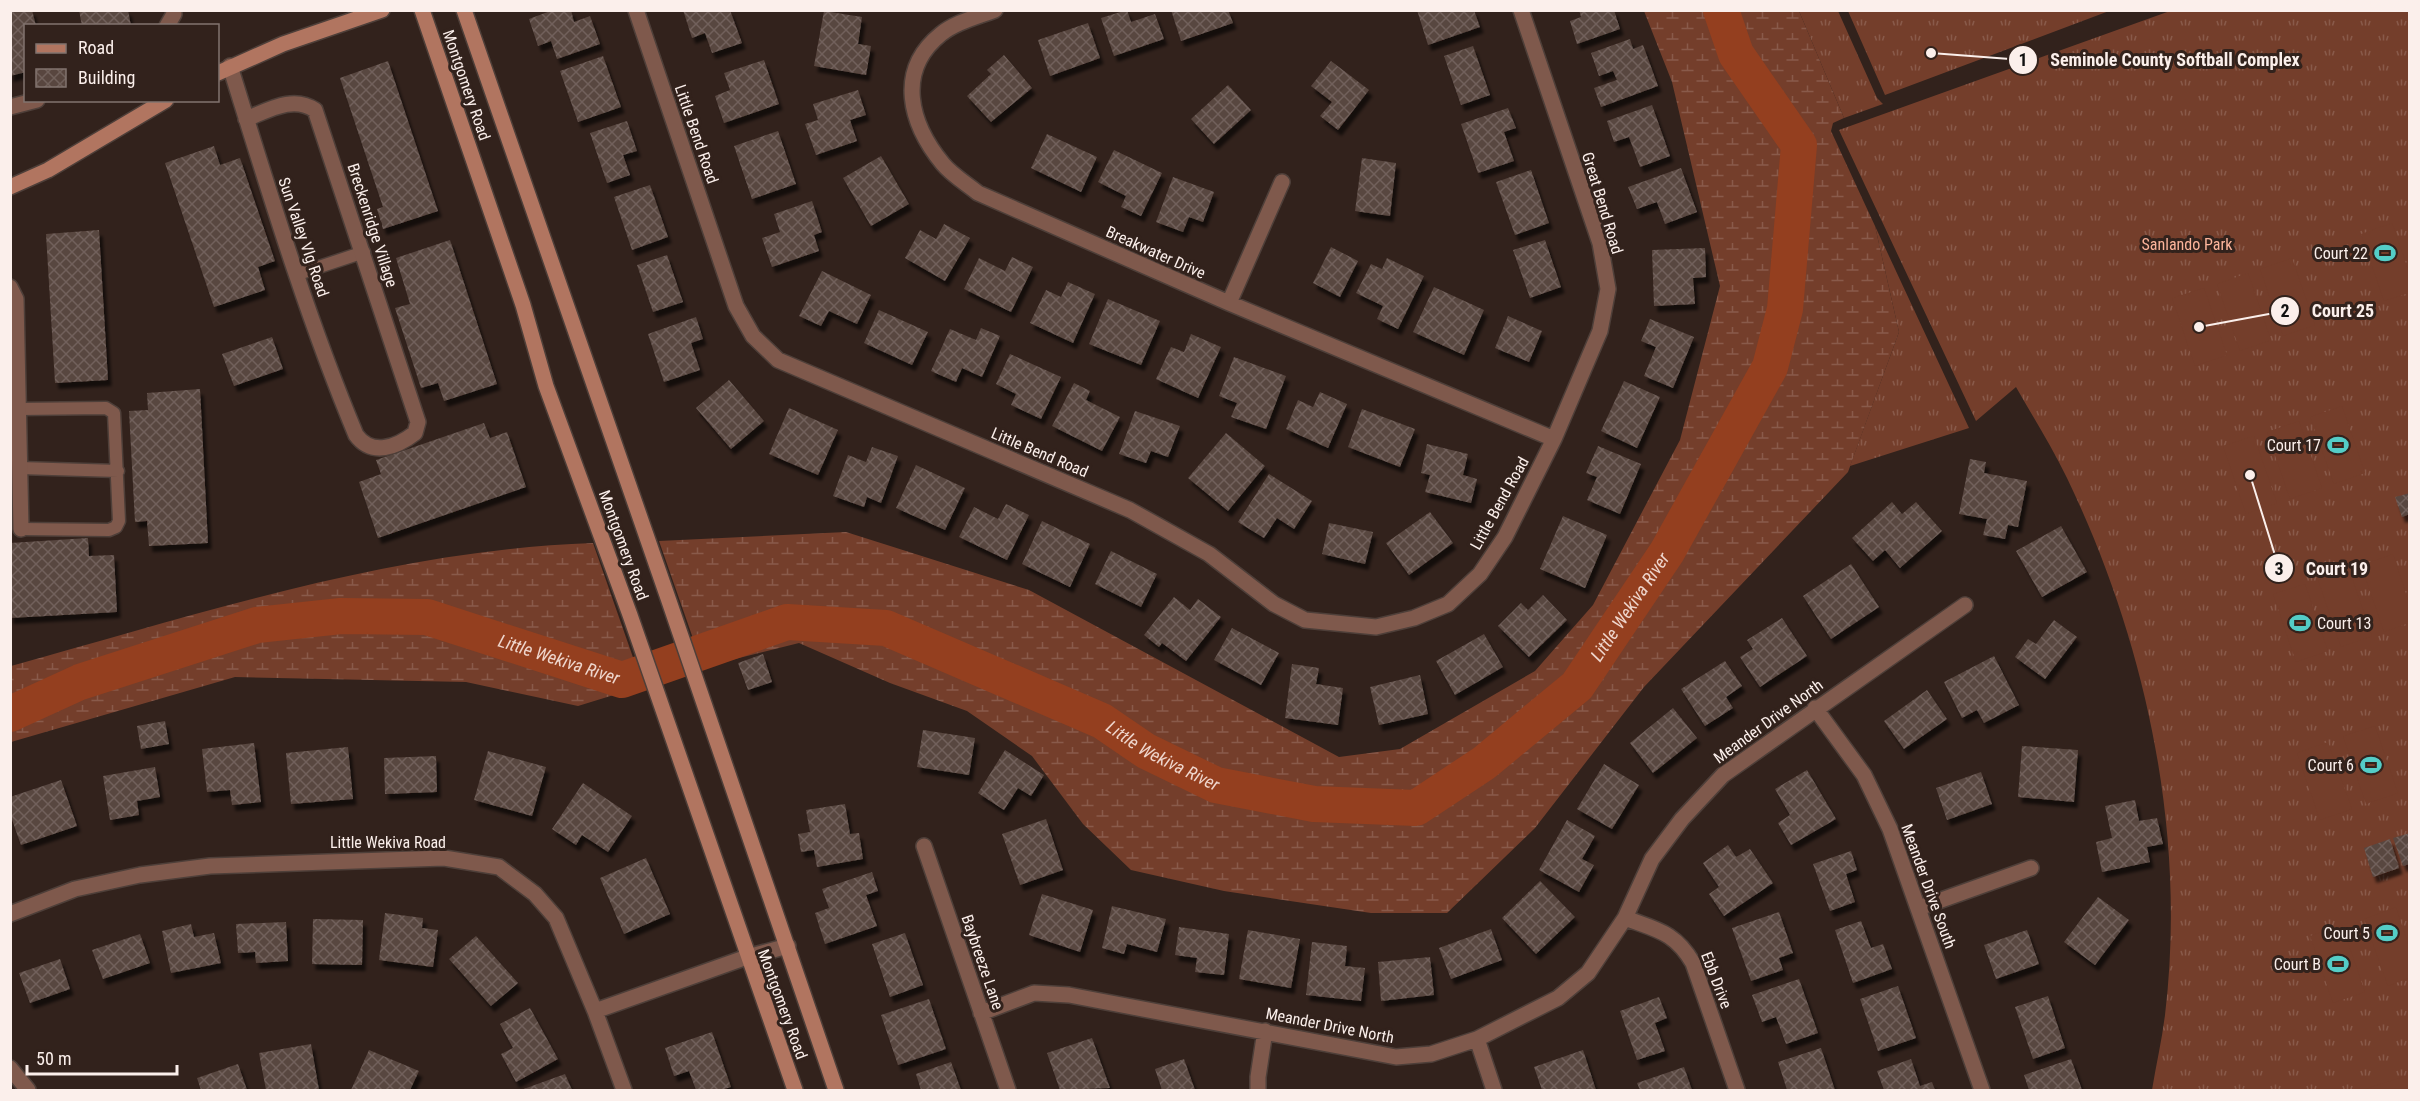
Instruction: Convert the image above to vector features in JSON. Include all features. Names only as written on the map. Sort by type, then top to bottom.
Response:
[{"type":"main road","points":[[224,70],[283,44],[382,10]]},
{"type":"main road","name":"Montgomery Road","points":[[422,10],[523,305],[546,387],[630,615],[795,1090]]},
{"type":"main road","name":"Montgomery Road","points":[[464,10],[704,701],[836,1090]]},
{"type":"main road","points":[[10,187],[48,170],[163,102]]},
{"type":"street","name":"Little Bend Road","points":[[636,10],[736,306],[753,336],[778,360],[1130,510],[1209,554],[1274,604],[1305,620],[1376,627],[1414,618],[1448,604],[1480,574],[1505,537],[1554,439]]},
{"type":"street","name":"Breakwater Drive","points":[[995,10],[964,21],[941,34],[918,59],[911,100],[924,136],[944,165],[978,193],[1229,303],[1554,439]]},
{"type":"street","name":"Great Bend Road","points":[[1521,10],[1600,243],[1608,289],[1600,331],[1554,439]]},
{"type":"street","name":"Sun Valley Vlg Road","points":[[224,70],[246,119],[349,418],[363,446],[373,448],[404,441],[415,433],[418,422]]},
{"type":"street","points":[[10,107],[29,102]]},
{"type":"street","name":"Breckenridge Village","points":[[246,119],[289,102],[305,103],[315,110],[364,252],[418,422]]},
{"type":"street","points":[[1229,303],[1282,182]]},
{"type":"street","points":[[10,287],[16,299],[21,529]]},
{"type":"street","name":"Meander Drive North","points":[[981,1013],[1034,993],[1069,995],[1396,1057],[1431,1054],[1476,1039],[1558,998],[1588,973],[1625,918],[1652,859],[1682,819],[1723,775],[1815,708],[1965,605]]},
{"type":"street","name":"Meander Drive South","points":[[1815,708],[1864,775],[1890,829],[1982,1090]]},
{"type":"street","name":"Baybreeze Lane","points":[[924,846],[1008,1090]]},
{"type":"street","name":"Little Wekiva Road","points":[[10,914],[75,888],[140,875],[210,867],[444,858],[499,867],[535,894],[556,918],[595,1011],[624,1090]]},
{"type":"street","points":[[1919,908],[2031,868]]},
{"type":"street","name":"Ebb Drive","points":[[1625,918],[1669,935],[1683,945],[1693,963],[1737,1090]]},
{"type":"street","points":[[595,1011],[747,957],[788,946]]},
{"type":"street","points":[[1258,1090],[1257,1077],[1265,1031]]},
{"type":"street","points":[[1476,1039],[1494,1090]]},
{"type":"street","points":[[10,1068],[28,1090]]},
{"type":"lane","points":[[298,273],[364,252]]},
{"type":"lane","points":[[19,409],[106,408],[114,413],[119,522],[116,527],[109,530],[21,529]]},
{"type":"lane","points":[[20,468],[118,471]]},
{"type":"green space","points":[[1644,11],[1799,11],[1844,118],[1833,123],[1831,131],[1875,226],[1899,332],[1848,472],[1644,687],[1535,828],[1447,913],[1371,913],[1224,891],[1131,870],[1083,824],[1032,756],[967,711],[890,683],[799,643],[703,667],[659,541],[846,532],[1029,590],[1339,757],[1400,749],[1535,671],[1593,605],[1680,440],[1720,286],[1672,82]]},
{"type":"green space","points":[[1799,11],[1838,11],[1877,98],[1883,104],[1844,118]]},
{"type":"green space","points":[[1848,11],[2109,11],[1885,95]]},
{"type":"green space","name":"Sanlando Park","points":[[2170,11],[2409,11],[2409,1090],[2152,1090],[2165,1015],[2170,946],[2170,877],[2164,808],[2154,740],[2139,672],[2119,606],[2095,541],[2067,478],[2016,387],[1976,421],[1839,130]]},
{"type":"green space","name":"Court 22","points":[[2392,223],[2409,272],[2409,293],[2384,301],[2361,234]]},
{"type":"green space","points":[[1875,226],[1969,428],[1850,466],[1899,332]]},
{"type":"green space","points":[[2292,258],[2315,325],[2283,336],[2260,269]]},
{"type":"green space","points":[[2248,273],[2271,340],[2240,351],[2217,284]]},
{"type":"green space","points":[[2204,288],[2227,355],[2195,366],[2172,298]]},
{"type":"green space","name":"Court 17","points":[[2342,406],[2365,473],[2334,484],[2310,417]]},
{"type":"green space","points":[[2299,421],[2322,488],[2290,499],[2267,432]]},
{"type":"green space","points":[[2254,436],[2277,503],[2246,514],[2223,446]]},
{"type":"green space","points":[[593,543],[643,686],[578,706],[466,682],[235,677],[11,742],[11,666],[299,587],[372,571],[519,548]]},
{"type":"green space","points":[[2393,554],[2409,603],[2409,623],[2384,632],[2361,565]]},
{"type":"green space","points":[[2349,569],[2372,636],[2341,647],[2318,580]]},
{"type":"green space","name":"Court 13","points":[[2305,584],[2328,651],[2296,662],[2273,594]]},
{"type":"green space","name":"Court 6","points":[[2375,726],[2398,793],[2366,804],[2343,736]]},
{"type":"green space","points":[[2328,742],[2352,809],[2320,820],[2297,753]]},
{"type":"green space","name":"Court 5","points":[[2396,907],[2409,947],[2409,978],[2388,986],[2364,919]]},
{"type":"green space","name":"Court B","points":[[2342,925],[2365,992],[2333,1003],[2310,936]]},
{"type":"green space","points":[[2409,1075],[2409,1090],[2362,1090]]},
{"type":"building","points":[[10,10],[32,10],[36,24],[24,24],[24,72],[10,76]]},
{"type":"building","points":[[79,10],[128,10],[131,24],[82,24]]},
{"type":"building","points":[[553,10],[571,10],[574,22],[590,16],[600,44],[557,59],[551,41],[538,46],[529,19]]},
{"type":"building","points":[[683,10],[730,10],[742,43],[712,53],[705,33],[692,38]]},
{"type":"building","points":[[1127,10],[1131,22],[1155,14],[1164,39],[1114,56],[1101,18]]},
{"type":"building","points":[[1171,10],[1228,10],[1233,23],[1181,41]]},
{"type":"building","points":[[1417,10],[1474,10],[1480,27],[1428,45]]},
{"type":"building","points":[[1579,10],[1614,10],[1620,29],[1577,44],[1570,21],[1581,17]]},
{"type":"building","points":[[824,11],[862,17],[858,44],[871,46],[866,75],[814,66]]},
{"type":"building","points":[[1088,23],[1100,58],[1050,76],[1038,40]]},
{"type":"building","points":[[1630,39],[1633,49],[1643,45],[1658,86],[1601,107],[1594,88],[1617,80],[1613,71],[1599,76],[1591,53]]},
{"type":"building","points":[[1473,46],[1490,95],[1461,105],[1444,56]]},
{"type":"building","points":[[1004,55],[1032,88],[991,122],[967,96],[991,74],[987,70]]},
{"type":"building","points":[[603,56],[621,107],[578,122],[560,71]]},
{"type":"building","points":[[764,60],[779,104],[724,123],[715,96],[730,90],[724,73]]},
{"type":"building","points":[[388,61],[438,211],[383,229],[377,209],[383,207],[340,78]]},
{"type":"building","points":[[1331,61],[1369,90],[1338,130],[1320,116],[1332,102],[1311,86]]},
{"type":"building","points":[[1228,85],[1251,110],[1214,144],[1191,119]]},
{"type":"building","points":[[858,90],[866,115],[850,120],[857,141],[816,155],[805,124],[818,120],[813,104]]},
{"type":"building","points":[[1652,105],[1670,156],[1640,167],[1629,137],[1614,142],[1607,121]]},
{"type":"building","points":[[1508,108],[1516,128],[1504,132],[1514,161],[1478,173],[1461,124]]},
{"type":"building","points":[[627,121],[637,151],[623,155],[630,175],[607,183],[590,133]]},
{"type":"building","points":[[778,131],[796,184],[752,199],[734,146]]},
{"type":"building","points":[[1047,134],[1097,157],[1081,192],[1031,168]]},
{"type":"building","points":[[214,146],[220,165],[240,158],[275,261],[258,267],[265,290],[214,307],[165,163]]},
{"type":"building","points":[[1114,150],[1162,173],[1141,216],[1121,207],[1126,196],[1098,182]]},
{"type":"building","points":[[881,156],[909,204],[871,226],[843,178]]},
{"type":"building","points":[[1362,158],[1396,163],[1390,216],[1355,211]]},
{"type":"building","points":[[1681,168],[1697,212],[1665,224],[1657,202],[1637,209],[1628,187]]},
{"type":"building","points":[[1531,170],[1549,223],[1515,235],[1496,182]]},
{"type":"building","points":[[1173,177],[1214,192],[1203,222],[1189,217],[1183,232],[1156,222]]},
{"type":"building","points":[[650,185],[668,237],[632,250],[614,197]]},
{"type":"building","points":[[812,201],[822,232],[814,235],[819,251],[772,267],[762,238],[780,232],[774,214]]},
{"type":"building","points":[[944,224],[970,238],[945,281],[905,258],[920,230],[936,239]]},
{"type":"building","points":[[99,230],[108,380],[55,383],[46,234]]},
{"type":"building","points":[[450,240],[497,384],[444,401],[438,383],[421,388],[395,308],[410,304],[396,258]]},
{"type":"building","points":[[1545,240],[1561,287],[1530,298],[1513,250]]},
{"type":"building","points":[[1331,247],[1358,261],[1340,297],[1313,283]]},
{"type":"building","points":[[1705,248],[1706,277],[1693,278],[1695,304],[1654,306],[1652,250]]},
{"type":"building","points":[[667,255],[683,302],[653,312],[637,265]]},
{"type":"building","points":[[1012,257],[1033,267],[1011,312],[964,289],[979,258],[1005,271]]},
{"type":"building","points":[[1387,258],[1424,276],[1398,329],[1377,319],[1383,306],[1356,293],[1371,264],[1382,269]]},
{"type":"building","points":[[822,271],[871,295],[857,324],[829,311],[821,326],[799,316]]},
{"type":"building","points":[[1068,282],[1095,294],[1073,343],[1030,323],[1046,290],[1061,297]]},
{"type":"building","points":[[1434,287],[1484,310],[1464,355],[1413,332]]},
{"type":"building","points":[[1108,299],[1160,321],[1141,365],[1089,344]]},
{"type":"building","points":[[879,310],[928,332],[912,365],[864,343]]},
{"type":"building","points":[[1508,316],[1542,331],[1529,362],[1495,348]]},
{"type":"building","points":[[696,317],[703,339],[691,343],[700,370],[664,382],[648,334]]},
{"type":"building","points":[[1650,319],[1694,337],[1673,388],[1644,376],[1656,347],[1641,341]]},
{"type":"building","points":[[981,328],[1000,336],[982,377],[962,368],[956,382],[931,371],[950,329],[976,340]]},
{"type":"building","points":[[1191,334],[1221,347],[1198,398],[1156,379],[1171,347],[1184,352]]},
{"type":"building","points":[[272,337],[283,369],[234,386],[222,354]]},
{"type":"building","points":[[1010,354],[1061,377],[1041,419],[1011,405],[1016,394],[996,384]]},
{"type":"building","points":[[1234,357],[1286,376],[1266,429],[1231,417],[1237,403],[1219,396]]},
{"type":"building","points":[[729,380],[764,421],[731,449],[696,408]]},
{"type":"building","points":[[1624,381],[1660,397],[1637,448],[1601,431]]},
{"type":"building","points":[[1074,383],[1090,391],[1086,400],[1120,417],[1102,451],[1052,426]]},
{"type":"building","points":[[200,389],[208,543],[149,546],[147,521],[135,522],[129,411],[148,410],[147,393]]},
{"type":"building","points":[[1320,392],[1347,404],[1328,448],[1286,429],[1298,400],[1313,407]]},
{"type":"building","points":[[789,408],[838,430],[818,475],[769,454]]},
{"type":"building","points":[[1362,409],[1415,429],[1400,467],[1348,447]]},
{"type":"building","points":[[1135,411],[1180,426],[1168,457],[1151,451],[1146,463],[1119,454]]},
{"type":"building","points":[[484,423],[490,438],[507,432],[526,487],[378,538],[359,482],[381,474],[376,460]]},
{"type":"building","points":[[1226,433],[1265,466],[1228,511],[1188,478]]},
{"type":"building","points":[[1427,444],[1468,454],[1463,475],[1477,479],[1471,503],[1425,492],[1430,475],[1421,473]]},
{"type":"building","points":[[1598,446],[1641,464],[1620,514],[1587,500],[1597,477],[1586,473]]},
{"type":"building","points":[[872,447],[898,456],[881,503],[867,497],[864,507],[833,496],[848,455],[866,462]]},
{"type":"building","points":[[1970,459],[1986,462],[1984,473],[2027,481],[2018,527],[2008,525],[2005,539],[1983,535],[1987,519],[1959,514]]},
{"type":"building","points":[[916,465],[965,488],[945,530],[896,508]]},
{"type":"building","points":[[1269,474],[1312,501],[1294,529],[1277,518],[1264,538],[1238,522]]},
{"type":"building","points":[[2410,493],[2410,514],[2402,517],[2395,497]]},
{"type":"building","points":[[1892,502],[1902,514],[1916,502],[1942,531],[1900,568],[1885,550],[1873,561],[1852,538]]},
{"type":"building","points":[[1006,504],[1029,515],[1007,560],[959,537],[974,507],[998,519]]},
{"type":"building","points":[[1430,512],[1453,543],[1409,575],[1386,543]]},
{"type":"building","points":[[1563,516],[1607,535],[1585,588],[1540,569]]},
{"type":"building","points":[[1042,521],[1090,544],[1070,587],[1022,564]]},
{"type":"building","points":[[1329,523],[1373,532],[1365,564],[1322,554]]},
{"type":"building","points":[[2061,526],[2087,572],[2042,597],[2016,551]]},
{"type":"building","points":[[88,538],[89,556],[114,555],[117,612],[10,618],[10,543]]},
{"type":"building","points":[[1111,551],[1157,574],[1141,607],[1095,584]]},
{"type":"building","points":[[1851,564],[1879,607],[1831,639],[1803,596]]},
{"type":"building","points":[[1543,595],[1567,620],[1529,657],[1498,626],[1521,603],[1528,610]]},
{"type":"building","points":[[1174,597],[1190,610],[1198,599],[1221,617],[1186,661],[1162,643],[1159,647],[1144,635]]},
{"type":"building","points":[[1782,618],[1807,656],[1760,687],[1740,657],[1753,649],[1747,640]]},
{"type":"building","points":[[2054,620],[2077,637],[2045,679],[2015,657],[2028,639],[2036,644]]},
{"type":"building","points":[[1232,628],[1279,653],[1261,685],[1214,660]]},
{"type":"building","points":[[1484,634],[1503,667],[1455,695],[1436,661]]},
{"type":"building","points":[[763,654],[772,682],[748,690],[738,663]]},
{"type":"building","points":[[1994,656],[2019,705],[1984,723],[1977,710],[1962,718],[1944,682]]},
{"type":"building","points":[[1725,661],[1742,686],[1726,697],[1733,708],[1705,726],[1681,689]]},
{"type":"building","points":[[1292,664],[1319,668],[1316,684],[1343,688],[1338,725],[1285,718]]},
{"type":"building","points":[[1420,675],[1428,714],[1379,725],[1370,687]]},
{"type":"building","points":[[1927,690],[1947,719],[1904,749],[1884,721]]},
{"type":"building","points":[[1673,708],[1697,738],[1653,773],[1630,743]]},
{"type":"building","points":[[165,721],[169,744],[141,749],[137,726]]},
{"type":"building","points":[[923,730],[975,738],[969,775],[917,767]]},
{"type":"building","points":[[254,743],[261,802],[232,805],[230,790],[207,792],[202,749]]},
{"type":"building","points":[[2022,746],[2078,750],[2074,802],[2018,797]]},
{"type":"building","points":[[348,747],[353,799],[291,804],[286,753]]},
{"type":"building","points":[[1005,750],[1044,775],[1031,796],[1018,788],[1004,810],[978,793]]},
{"type":"building","points":[[488,751],[546,767],[532,816],[474,800]]},
{"type":"building","points":[[436,756],[437,792],[385,794],[384,758]]},
{"type":"building","points":[[1604,764],[1639,785],[1612,829],[1577,809]]},
{"type":"building","points":[[155,767],[160,797],[137,801],[139,815],[110,820],[103,776]]},
{"type":"building","points":[[1807,770],[1836,819],[1791,845],[1778,823],[1790,815],[1775,789]]},
{"type":"building","points":[[1981,772],[1992,804],[1947,820],[1936,788]]},
{"type":"building","points":[[61,780],[77,826],[21,845],[10,814],[10,797]]},
{"type":"building","points":[[583,783],[632,816],[608,852],[582,835],[576,845],[552,829]]},
{"type":"building","points":[[2135,800],[2139,821],[2157,818],[2163,844],[2147,847],[2150,862],[2102,872],[2096,842],[2112,838],[2105,806]]},
{"type":"building","points":[[845,804],[850,834],[859,833],[863,859],[817,867],[814,850],[801,852],[798,834],[810,832],[806,810]]},
{"type":"building","points":[[1046,819],[1063,870],[1020,885],[1002,834]]},
{"type":"building","points":[[1567,820],[1595,836],[1582,859],[1594,865],[1579,892],[1539,870]]},
{"type":"building","points":[[2410,833],[2410,864],[2403,866],[2393,838]]},
{"type":"building","points":[[2390,839],[2399,868],[2373,877],[2364,848]]},
{"type":"building","points":[[1728,845],[1736,857],[1750,849],[1773,883],[1724,916],[1709,894],[1719,887],[1703,863]]},
{"type":"building","points":[[1851,851],[1857,870],[1846,874],[1855,902],[1830,911],[1813,864]]},
{"type":"building","points":[[646,858],[670,914],[624,934],[600,878]]},
{"type":"building","points":[[872,872],[878,891],[866,895],[877,926],[825,944],[815,913],[829,908],[822,889]]},
{"type":"building","points":[[1540,881],[1575,917],[1536,954],[1502,918]]},
{"type":"building","points":[[1042,894],[1093,910],[1080,952],[1029,935]]},
{"type":"building","points":[[2098,897],[2129,920],[2095,965],[2064,942]]},
{"type":"building","points":[[1112,906],[1166,919],[1157,952],[1127,944],[1124,954],[1102,948]]},
{"type":"building","points":[[1779,912],[1793,953],[1779,958],[1783,970],[1751,981],[1732,928]]},
{"type":"building","points":[[385,913],[423,918],[422,928],[438,930],[433,967],[379,960]]},
{"type":"building","points":[[313,919],[363,920],[362,965],[312,964]]},
{"type":"building","points":[[1861,921],[1871,948],[1883,944],[1892,969],[1853,983],[1835,930]]},
{"type":"building","points":[[286,922],[288,961],[256,963],[255,952],[238,953],[236,924]]},
{"type":"building","points":[[191,924],[194,937],[214,933],[221,963],[171,973],[162,931]]},
{"type":"building","points":[[1179,927],[1229,934],[1224,975],[1195,972],[1197,958],[1175,955]]},
{"type":"building","points":[[1491,929],[1502,960],[1451,979],[1439,948]]},
{"type":"building","points":[[1248,930],[1300,939],[1291,988],[1239,979]]},
{"type":"building","points":[[2027,930],[2039,964],[1996,979],[1984,945]]},
{"type":"building","points":[[905,933],[923,985],[890,997],[872,944]]},
{"type":"building","points":[[140,934],[150,963],[103,979],[92,950]]},
{"type":"building","points":[[476,936],[518,983],[491,1006],[449,959]]},
{"type":"building","points":[[1312,942],[1347,946],[1345,966],[1365,968],[1361,1001],[1306,995]]},
{"type":"building","points":[[1430,957],[1434,995],[1381,1001],[1378,962]]},
{"type":"building","points":[[60,959],[70,989],[30,1003],[19,973]]},
{"type":"building","points":[[1799,979],[1818,1033],[1786,1044],[1776,1017],[1762,1022],[1752,995]]},
{"type":"building","points":[[1898,986],[1916,1038],[1878,1051],[1860,999]]},
{"type":"building","points":[[2048,996],[2065,1048],[2033,1059],[2015,1007]]},
{"type":"building","points":[[1659,997],[1667,1018],[1655,1023],[1665,1051],[1637,1060],[1620,1011]]},
{"type":"building","points":[[929,999],[946,1049],[898,1065],[881,1015]]},
{"type":"building","points":[[530,1008],[558,1059],[516,1082],[501,1054],[513,1048],[500,1024]]},
{"type":"building","points":[[712,1032],[731,1087],[721,1090],[696,1090],[689,1071],[674,1076],[665,1048]]},
{"type":"building","points":[[1092,1038],[1110,1088],[1060,1090],[1047,1053]]},
{"type":"building","points":[[311,1044],[319,1090],[266,1090],[259,1053]]},
{"type":"building","points":[[1821,1048],[1835,1090],[1787,1090],[1778,1062]]},
{"type":"building","points":[[369,1050],[419,1071],[410,1090],[351,1090]]},
{"type":"building","points":[[1583,1050],[1596,1090],[1542,1090],[1534,1067]]},
{"type":"building","points":[[1184,1059],[1195,1090],[1162,1090],[1155,1069]]},
{"type":"building","points":[[1911,1059],[1920,1086],[1932,1082],[1935,1090],[1884,1090],[1877,1071]]},
{"type":"building","points":[[2071,1059],[2082,1090],[2029,1090],[2024,1075]]},
{"type":"building","points":[[951,1062],[961,1090],[921,1090],[916,1074]]},
{"type":"building","points":[[238,1064],[247,1090],[201,1090],[197,1078]]},
{"type":"building","points":[[1684,1067],[1692,1090],[1640,1090],[1637,1083]]},
{"type":"building","points":[[565,1074],[572,1090],[521,1090]]},
{"type":"waterway","name":"Little Wekiva River","points":[[10,714],[80,682],[257,625],[341,616],[427,617],[622,680],[787,622],[886,628],[1102,721],[1146,751],[1216,785],[1314,804],[1416,808],[1484,763],[1577,686],[1667,552],[1770,367],[1785,309],[1799,145],[1736,54],[1721,10]]},
{"type":"place","name":"Seminole County Softball Complex","points":[[1931,53]]},
{"type":"place","name":"Court 22","points":[[2385,253]]},
{"type":"place","name":"Court 25","points":[[2199,327]]},
{"type":"place","name":"Court 17","points":[[2338,445]]},
{"type":"place","name":"Court 19","points":[[2250,475]]},
{"type":"place","name":"Court 13","points":[[2300,623]]},
{"type":"place","name":"Court 6","points":[[2371,765]]},
{"type":"place","name":"Court 5","points":[[2387,933]]},
{"type":"place","name":"Court B","points":[[2338,964]]}]
